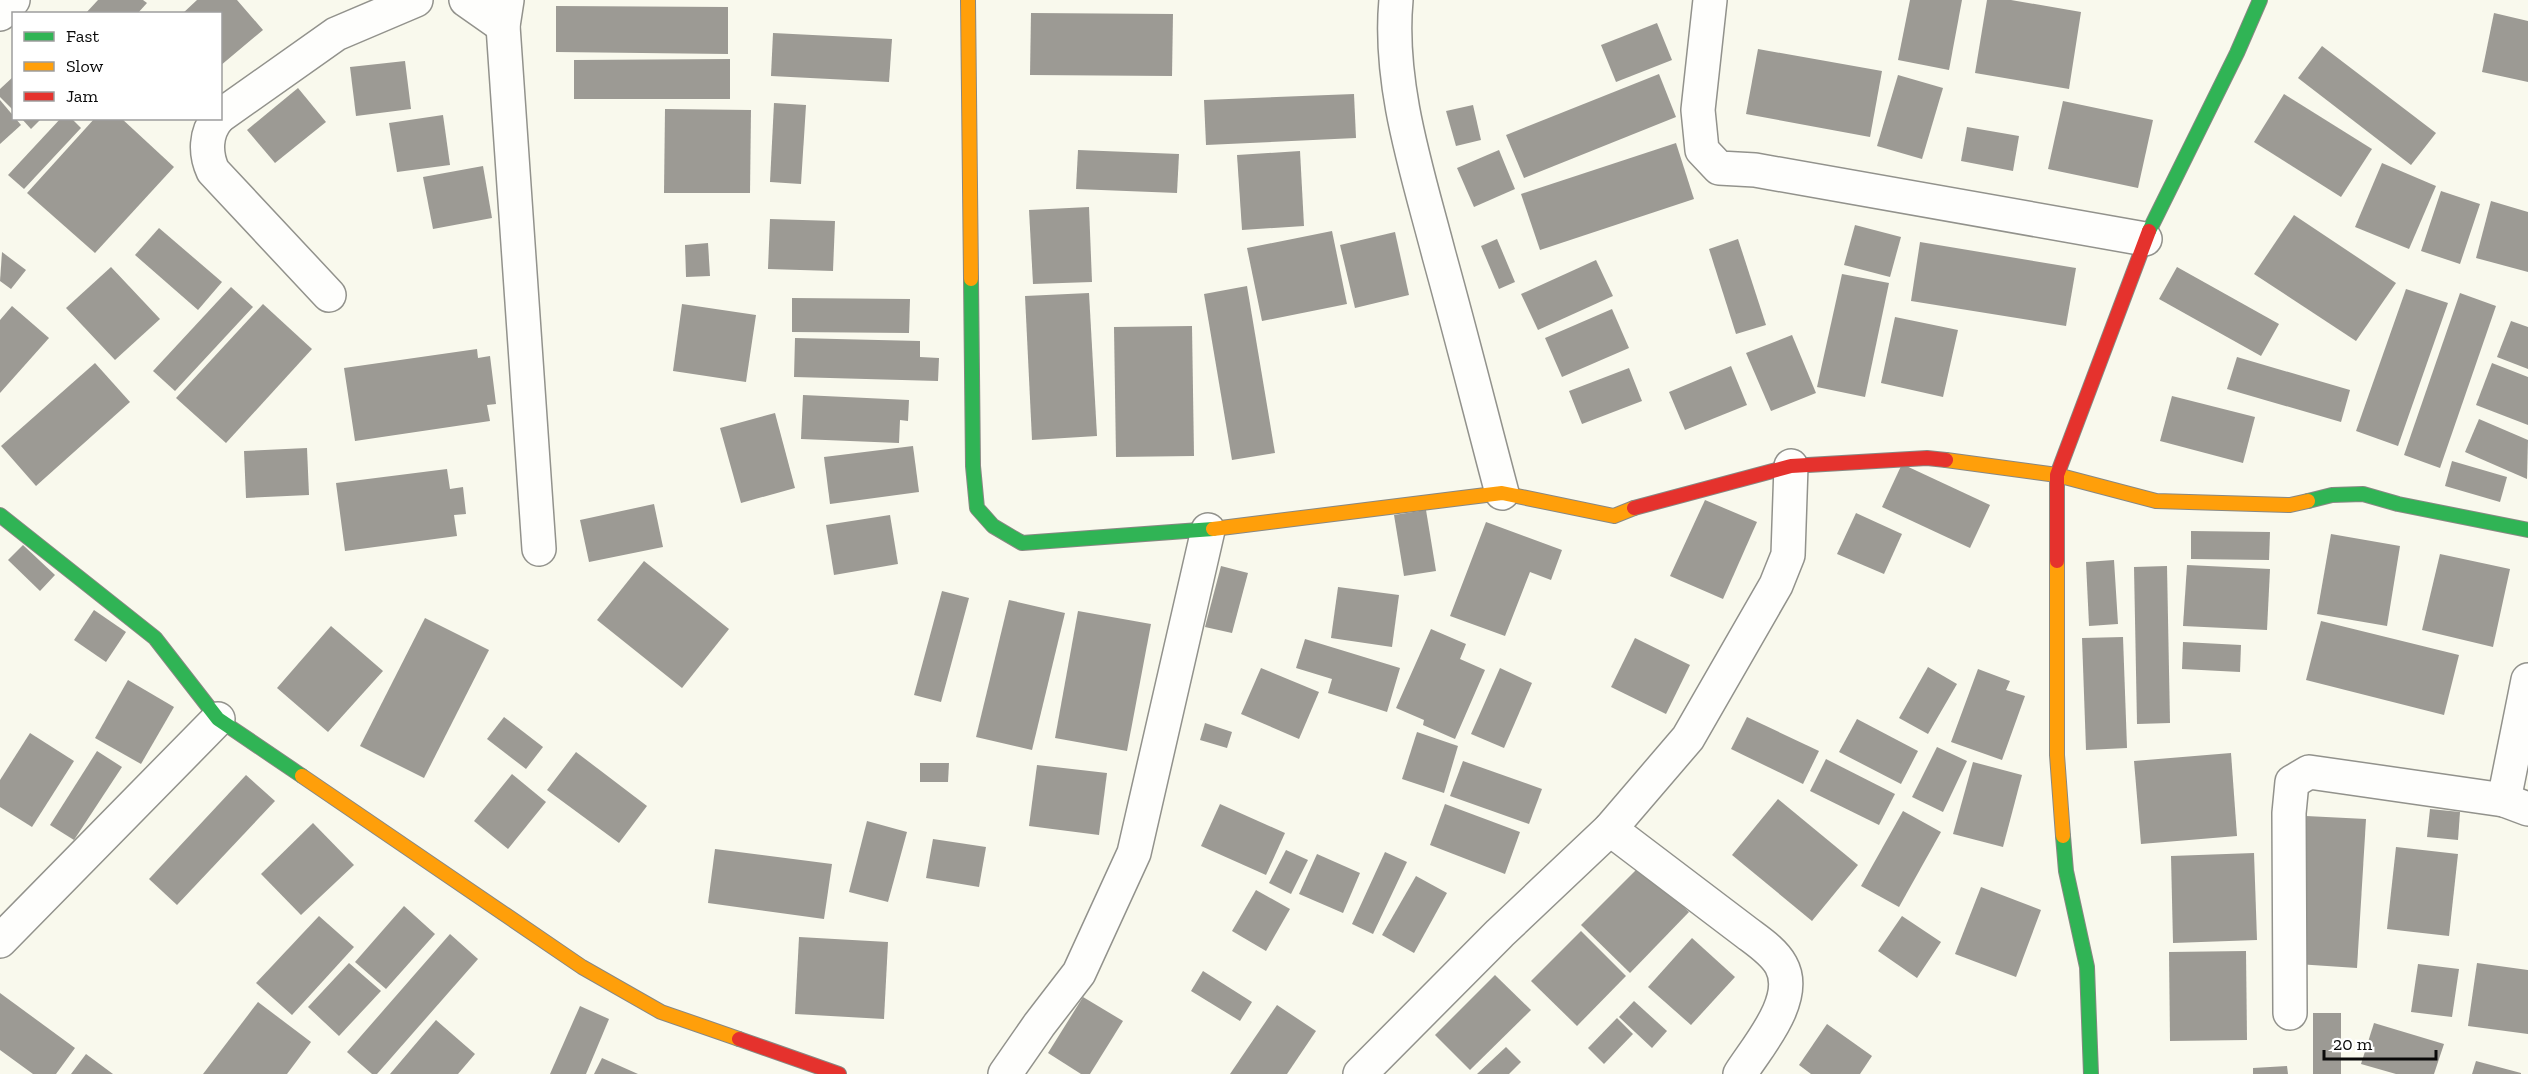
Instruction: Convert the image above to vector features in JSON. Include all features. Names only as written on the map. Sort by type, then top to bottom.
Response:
[{"type":"street","points":[[0,14],[13,0]]},
{"type":"street","points":[[222,115],[336,34],[416,0]]},
{"type":"street","points":[[466,0],[505,13],[539,549]]},
{"type":"street","points":[[968,0],[973,466],[977,508],[993,526],[1022,543],[1208,530],[1502,494],[1614,516],[1641,506],[1791,466],[1927,458],[2057,475],[2156,501],[2290,505],[2332,495],[2363,494],[2398,504],[2528,530]]},
{"type":"street","points":[[1396,0],[1394,19],[1401,96],[1420,182],[1502,494]]},
{"type":"street","points":[[1710,0],[1698,110],[1702,150],[1719,168],[1755,170],[2145,239]]},
{"type":"street","points":[[2091,1074],[2087,967],[2066,871],[2057,755],[2057,475],[2145,239],[2237,53],[2260,0]]},
{"type":"street","points":[[217,120],[208,140],[206,157],[213,171],[329,295]]},
{"type":"street","points":[[1360,1074],[1500,933],[1610,829],[1688,738],[1776,585],[1788,555],[1791,466]]},
{"type":"street","points":[[0,515],[155,638],[218,718],[422,860],[582,967],[661,1012],[840,1074]]},
{"type":"street","points":[[1005,1074],[1039,1025],[1079,974],[1134,854],[1208,530]]},
{"type":"street","points":[[2290,1013],[2289,813],[2292,782],[2308,772],[2516,805],[2528,680]]},
{"type":"street","points":[[0,941],[218,718]]},
{"type":"street","points":[[1610,829],[1747,933],[1769,951],[1781,966],[1787,985],[1778,1015],[1740,1074]]},
{"type":"building","points":[[98,0],[143,0],[147,3],[139,12],[87,12]]},
{"type":"building","points":[[197,0],[237,0],[263,30],[222,64],[222,12],[184,12]]},
{"type":"building","points":[[1910,0],[1962,0],[1949,70],[1898,60]]},
{"type":"building","points":[[1987,0],[2011,0],[2081,12],[2069,89],[1975,73]]},
{"type":"building","points":[[556,6],[728,7],[728,54],[556,52]]},
{"type":"building","points":[[1031,13],[1173,14],[1172,76],[1030,75]]},
{"type":"building","points":[[2494,13],[2528,21],[2528,82],[2482,72]]},
{"type":"building","points":[[1657,23],[1672,60],[1616,82],[1601,45]]},
{"type":"building","points":[[773,33],[892,39],[889,82],[771,76]]},
{"type":"building","points":[[2322,46],[2436,133],[2411,165],[2298,78]]},
{"type":"building","points":[[1758,49],[1882,71],[1870,137],[1746,114]]},
{"type":"building","points":[[730,59],[730,99],[574,99],[574,60]]},
{"type":"building","points":[[405,61],[411,109],[356,116],[350,67]]},
{"type":"building","points":[[1659,74],[1676,117],[1524,178],[1506,135]]},
{"type":"building","points":[[1898,75],[1943,88],[1922,159],[1877,146]]},
{"type":"building","points":[[12,78],[12,109],[0,97],[0,89]]},
{"type":"building","points":[[298,88],[326,122],[275,163],[247,130]]},
{"type":"building","points":[[1354,94],[1356,138],[1206,145],[1204,100]]},
{"type":"building","points":[[2284,94],[2372,149],[2341,197],[2254,142]]},
{"type":"building","points":[[0,100],[12,114],[12,120],[17,120],[21,125],[0,144]]},
{"type":"building","points":[[2063,101],[2153,120],[2138,188],[2048,169]]},
{"type":"building","points":[[774,103],[806,105],[801,184],[770,182]]},
{"type":"building","points":[[1473,105],[1481,140],[1456,146],[1446,111]]},
{"type":"building","points":[[665,109],[751,110],[750,193],[664,193]]},
{"type":"building","points":[[443,115],[450,165],[397,172],[389,123]]},
{"type":"building","points":[[23,120],[40,120],[31,129]]},
{"type":"building","points":[[59,120],[73,120],[81,128],[24,189],[8,175]]},
{"type":"building","points":[[93,120],[123,120],[174,167],[95,253],[27,193]]},
{"type":"building","points":[[1967,127],[2019,136],[2013,171],[1961,161]]},
{"type":"building","points":[[1676,143],[1694,199],[1540,250],[1521,194]]},
{"type":"building","points":[[1078,150],[1179,154],[1177,193],[1076,189]]},
{"type":"building","points":[[1499,150],[1515,189],[1474,207],[1457,168]]},
{"type":"building","points":[[1300,151],[1304,226],[1242,230],[1237,155]]},
{"type":"building","points":[[2382,163],[2436,186],[2409,249],[2355,227]]},
{"type":"building","points":[[483,166],[492,218],[433,229],[423,177]]},
{"type":"building","points":[[2441,191],[2480,204],[2460,264],[2421,251]]},
{"type":"building","points":[[2491,201],[2528,212],[2528,272],[2476,258]]},
{"type":"building","points":[[1089,207],[1092,282],[1033,284],[1029,210]]},
{"type":"building","points":[[2294,215],[2396,283],[2356,341],[2254,274]]},
{"type":"building","points":[[770,219],[835,221],[833,271],[768,269]]},
{"type":"building","points":[[1855,225],[1901,237],[1890,277],[1844,265]]},
{"type":"building","points":[[159,228],[222,282],[198,310],[135,255]]},
{"type":"building","points":[[1332,231],[1347,304],[1262,321],[1247,248]]},
{"type":"building","points":[[1395,232],[1409,295],[1355,308],[1340,245]]},
{"type":"building","points":[[1497,239],[1515,282],[1499,289],[1481,246]]},
{"type":"building","points":[[1738,239],[1766,325],[1736,334],[1709,249]]},
{"type":"building","points":[[1920,242],[2076,268],[2066,326],[1911,301]]},
{"type":"building","points":[[708,243],[710,276],[686,277],[685,245]]},
{"type":"building","points":[[2,252],[26,270],[11,289],[0,281]]},
{"type":"building","points":[[1596,260],[1613,296],[1538,330],[1521,294]]},
{"type":"building","points":[[111,267],[160,319],[115,360],[66,308]]},
{"type":"building","points":[[2177,267],[2279,324],[2261,356],[2159,299]]},
{"type":"building","points":[[1842,274],[1889,283],[1865,397],[1817,387]]},
{"type":"building","points":[[1247,286],[1275,453],[1232,460],[1204,294]]},
{"type":"building","points":[[231,287],[253,307],[175,391],[153,371]]},
{"type":"building","points":[[2406,289],[2448,303],[2398,446],[2356,431]]},
{"type":"building","points":[[1089,293],[1097,436],[1032,440],[1025,296]]},
{"type":"building","points":[[2460,293],[2496,306],[2440,468],[2404,455]]},
{"type":"building","points":[[792,298],[910,299],[909,333],[792,332]]},
{"type":"building","points":[[263,304],[312,349],[226,443],[176,398]]},
{"type":"building","points":[[682,304],[756,315],[746,382],[673,371]]},
{"type":"building","points":[[12,306],[49,338],[0,393],[0,320]]},
{"type":"building","points":[[1612,309],[1629,348],[1562,377],[1545,338]]},
{"type":"building","points":[[1895,317],[1958,330],[1943,397],[1881,383]]},
{"type":"building","points":[[2511,321],[2528,327],[2528,369],[2497,357]]},
{"type":"building","points":[[1192,326],[1194,456],[1116,457],[1114,327]]},
{"type":"building","points":[[1792,335],[1816,393],[1771,411],[1746,353]]},
{"type":"building","points":[[795,338],[920,341],[920,357],[939,358],[938,381],[794,377]]},
{"type":"building","points":[[477,349],[478,358],[490,356],[496,404],[487,405],[490,421],[355,441],[344,368]]},
{"type":"building","points":[[2237,357],[2350,390],[2341,422],[2227,389]]},
{"type":"building","points":[[95,363],[130,402],[36,486],[1,446]]},
{"type":"building","points":[[2492,363],[2528,377],[2528,425],[2476,405]]},
{"type":"building","points":[[1731,366],[1747,405],[1685,430],[1669,392]]},
{"type":"building","points":[[1629,368],[1642,401],[1582,424],[1569,391]]},
{"type":"building","points":[[803,395],[909,400],[908,421],[900,420],[899,443],[801,439]]},
{"type":"building","points":[[2172,396],[2255,417],[2243,463],[2160,441]]},
{"type":"building","points":[[775,413],[795,488],[741,503],[720,428]]},
{"type":"building","points":[[2479,419],[2528,440],[2527,479],[2465,452]]},
{"type":"building","points":[[913,446],[919,492],[830,504],[824,457]]},
{"type":"building","points":[[307,448],[309,495],[246,498],[244,451]]},
{"type":"building","points":[[2452,461],[2507,477],[2500,502],[2445,486]]},
{"type":"building","points":[[1902,464],[1990,505],[1970,548],[1882,507]]},
{"type":"building","points":[[447,469],[450,489],[463,487],[466,514],[454,515],[457,536],[345,551],[336,483]]},
{"type":"building","points":[[1705,500],[1757,522],[1723,599],[1670,576]]},
{"type":"building","points":[[654,504],[663,547],[589,562],[580,520]]},
{"type":"building","points":[[1426,510],[1436,571],[1404,576],[1394,515]]},
{"type":"building","points":[[1856,513],[1902,534],[1884,574],[1837,554]]},
{"type":"building","points":[[890,515],[898,564],[834,575],[826,525]]},
{"type":"building","points":[[1486,522],[1562,550],[1551,580],[1530,572],[1505,636],[1450,616]]},
{"type":"building","points":[[2191,531],[2270,532],[2269,560],[2191,559]]},
{"type":"building","points":[[2331,534],[2400,546],[2387,626],[2317,614]]},
{"type":"building","points":[[23,545],[55,575],[40,591],[8,560]]},
{"type":"building","points":[[2440,554],[2510,569],[2493,647],[2422,630]]},
{"type":"building","points":[[2114,560],[2118,624],[2089,626],[2086,562]]},
{"type":"building","points":[[644,561],[729,629],[682,688],[597,620]]},
{"type":"building","points":[[2187,565],[2270,569],[2267,630],[2183,626]]},
{"type":"building","points":[[1221,566],[1248,573],[1232,633],[1205,627]]},
{"type":"building","points":[[2167,566],[2170,723],[2137,724],[2134,567]]},
{"type":"building","points":[[1338,587],[1399,595],[1392,647],[1331,638]]},
{"type":"building","points":[[942,591],[969,598],[941,702],[914,695]]},
{"type":"building","points":[[1009,600],[1065,613],[1032,750],[976,737]]},
{"type":"building","points":[[94,610],[126,632],[106,662],[74,640]]},
{"type":"building","points":[[1078,611],[1151,624],[1127,751],[1055,738]]},
{"type":"building","points":[[425,618],[489,650],[424,778],[360,746]]},
{"type":"building","points":[[2321,621],[2459,655],[2444,715],[2306,680]]},
{"type":"building","points":[[331,626],[383,671],[328,732],[277,688]]},
{"type":"building","points":[[1431,629],[1466,644],[1460,659],[1485,670],[1455,739],[1423,725],[1424,720],[1396,708]]},
{"type":"building","points":[[2123,637],[2127,748],[2086,750],[2082,638]]},
{"type":"building","points":[[1635,638],[1690,665],[1666,714],[1611,687]]},
{"type":"building","points":[[1305,639],[1400,668],[1387,712],[1328,693],[1332,679],[1296,668]]},
{"type":"building","points":[[2183,642],[2241,645],[2240,672],[2182,669]]},
{"type":"building","points":[[1928,667],[1957,684],[1928,734],[1899,718]]},
{"type":"building","points":[[1261,668],[1319,692],[1299,739],[1241,714]]},
{"type":"building","points":[[1500,668],[1532,683],[1504,748],[1471,734]]},
{"type":"building","points":[[1978,669],[2010,681],[2006,690],[2025,696],[2002,760],[1951,742]]},
{"type":"building","points":[[128,680],[174,707],[141,764],[95,738]]},
{"type":"building","points":[[504,717],[543,747],[526,769],[487,739]]},
{"type":"building","points":[[1747,717],[1819,751],[1803,784],[1731,749]]},
{"type":"building","points":[[1857,719],[1918,751],[1901,784],[1839,752]]},
{"type":"building","points":[[1205,723],[1232,732],[1227,748],[1200,740]]},
{"type":"building","points":[[1417,732],[1458,746],[1444,793],[1402,779]]},
{"type":"building","points":[[30,733],[74,761],[32,827],[0,807],[0,780]]},
{"type":"building","points":[[1937,747],[1967,761],[1943,812],[1912,797]]},
{"type":"building","points":[[97,751],[122,767],[74,840],[50,825]]},
{"type":"building","points":[[576,752],[647,806],[619,843],[547,790]]},
{"type":"building","points":[[2231,753],[2237,836],[2141,844],[2134,761]]},
{"type":"building","points":[[1826,759],[1895,794],[1879,825],[1810,791]]},
{"type":"building","points":[[1463,761],[1542,789],[1529,824],[1450,796]]},
{"type":"building","points":[[1973,762],[2022,775],[2003,847],[1953,834]]},
{"type":"building","points":[[920,763],[949,763],[948,782],[920,782]]},
{"type":"building","points":[[1037,765],[1107,773],[1099,835],[1029,826]]},
{"type":"building","points":[[512,774],[546,802],[508,849],[474,821]]},
{"type":"building","points":[[246,775],[275,801],[177,905],[149,879]]},
{"type":"building","points":[[1778,799],[1858,865],[1812,921],[1732,855]]},
{"type":"building","points":[[1220,804],[1285,833],[1266,875],[1201,846]]},
{"type":"building","points":[[1445,804],[1520,832],[1505,874],[1430,845]]},
{"type":"building","points":[[2430,809],[2460,812],[2458,840],[2427,837]]},
{"type":"building","points":[[1903,811],[1941,832],[1899,907],[1861,886]]},
{"type":"building","points":[[2306,816],[2366,819],[2357,968],[2297,964]]},
{"type":"building","points":[[867,821],[907,832],[888,902],[849,892]]},
{"type":"building","points":[[313,823],[354,865],[301,915],[261,874]]},
{"type":"building","points":[[933,839],[986,847],[979,887],[926,878]]},
{"type":"building","points":[[2396,847],[2458,854],[2449,936],[2387,929]]},
{"type":"building","points":[[715,849],[832,864],[824,919],[708,903]]},
{"type":"building","points":[[1286,850],[1308,860],[1291,894],[1269,883]]},
{"type":"building","points":[[1385,852],[1407,862],[1373,934],[1352,924]]},
{"type":"building","points":[[2254,853],[2257,940],[2173,943],[2171,856]]},
{"type":"building","points":[[1317,854],[1360,873],[1343,913],[1299,894]]},
{"type":"building","points":[[1641,865],[1689,912],[1630,973],[1581,925]]},
{"type":"building","points":[[1416,876],[1447,893],[1414,953],[1382,935]]},
{"type":"building","points":[[1981,887],[2041,910],[2016,977],[1955,954]]},
{"type":"building","points":[[1256,890],[1290,909],[1266,951],[1232,931]]},
{"type":"building","points":[[404,906],[435,934],[386,989],[355,962]]},
{"type":"building","points":[[319,916],[354,947],[292,1015],[256,983]]},
{"type":"building","points":[[1902,916],[1941,942],[1917,978],[1878,951]]},
{"type":"building","points":[[1581,931],[1626,976],[1577,1026],[1531,981]]},
{"type":"building","points":[[450,934],[478,959],[377,1074],[372,1074],[347,1052]]},
{"type":"building","points":[[799,937],[888,942],[884,1019],[795,1014]]},
{"type":"building","points":[[1692,938],[1735,977],[1691,1025],[1648,987]]},
{"type":"building","points":[[2246,951],[2247,1040],[2170,1041],[2169,952]]},
{"type":"building","points":[[349,963],[381,991],[339,1036],[308,1007]]},
{"type":"building","points":[[2477,963],[2528,970],[2528,1034],[2468,1026]]},
{"type":"building","points":[[2418,964],[2459,969],[2452,1017],[2411,1012]]},
{"type":"building","points":[[1203,971],[1252,1002],[1240,1021],[1191,991]]},
{"type":"building","points":[[1495,975],[1531,1010],[1470,1070],[1435,1035]]},
{"type":"building","points":[[0,993],[75,1048],[56,1074],[33,1074],[0,1050]]},
{"type":"building","points":[[1083,997],[1123,1021],[1090,1074],[1081,1074],[1048,1053]]},
{"type":"building","points":[[1634,1001],[1667,1031],[1652,1048],[1619,1017]]},
{"type":"building","points":[[258,1002],[311,1042],[287,1074],[203,1074]]},
{"type":"building","points":[[1277,1005],[1316,1031],[1287,1074],[1230,1074]]},
{"type":"building","points":[[580,1006],[609,1019],[586,1074],[550,1074]]},
{"type":"building","points":[[2313,1013],[2341,1013],[2341,1074],[2313,1074]]},
{"type":"building","points":[[1617,1018],[1633,1034],[1604,1064],[1588,1048]]},
{"type":"building","points":[[436,1020],[475,1054],[458,1074],[390,1074]]},
{"type":"building","points":[[2374,1023],[2444,1044],[2434,1074],[2396,1074],[2361,1064]]},
{"type":"building","points":[[1827,1024],[1872,1056],[1860,1074],[1811,1074],[1799,1065]]},
{"type":"building","points":[[1506,1047],[1521,1062],[1509,1074],[1477,1074]]},
{"type":"building","points":[[86,1054],[113,1074],[71,1074]]},
{"type":"building","points":[[602,1058],[638,1074],[594,1074]]},
{"type":"building","points":[[2476,1061],[2521,1073],[2521,1074],[2472,1074]]},
{"type":"building","points":[[2287,1066],[2288,1074],[2253,1074],[2253,1068]]},
{"type":"traffic: fast","points":[[2149,231],[2237,53],[2260,0]]},
{"type":"traffic: fast","points":[[971,279],[973,466],[977,508],[993,526],[1022,543],[1213,529]]},
{"type":"traffic: fast","points":[[2308,501],[2332,495],[2363,494],[2398,504],[2528,530]]},
{"type":"traffic: fast","points":[[0,515],[155,638],[218,719],[302,776]]},
{"type":"traffic: fast","points":[[2063,836],[2066,871],[2087,967],[2091,1074]]},
{"type":"traffic: slow","points":[[968,0],[971,279]]},
{"type":"traffic: slow","points":[[1946,460],[2057,475],[2156,501],[2290,505],[2308,501]]},
{"type":"traffic: slow","points":[[1213,529],[1502,493],[1614,516],[1634,508]]},
{"type":"traffic: slow","points":[[2057,561],[2057,755],[2063,836]]},
{"type":"traffic: slow","points":[[302,776],[582,967],[661,1012],[739,1039]]},
{"type":"traffic: jam","points":[[2057,561],[2057,475],[2149,231]]},
{"type":"traffic: jam","points":[[1634,508],[1791,466],[1927,458],[1946,460]]},
{"type":"traffic: jam","points":[[739,1039],[839,1074]]}]
